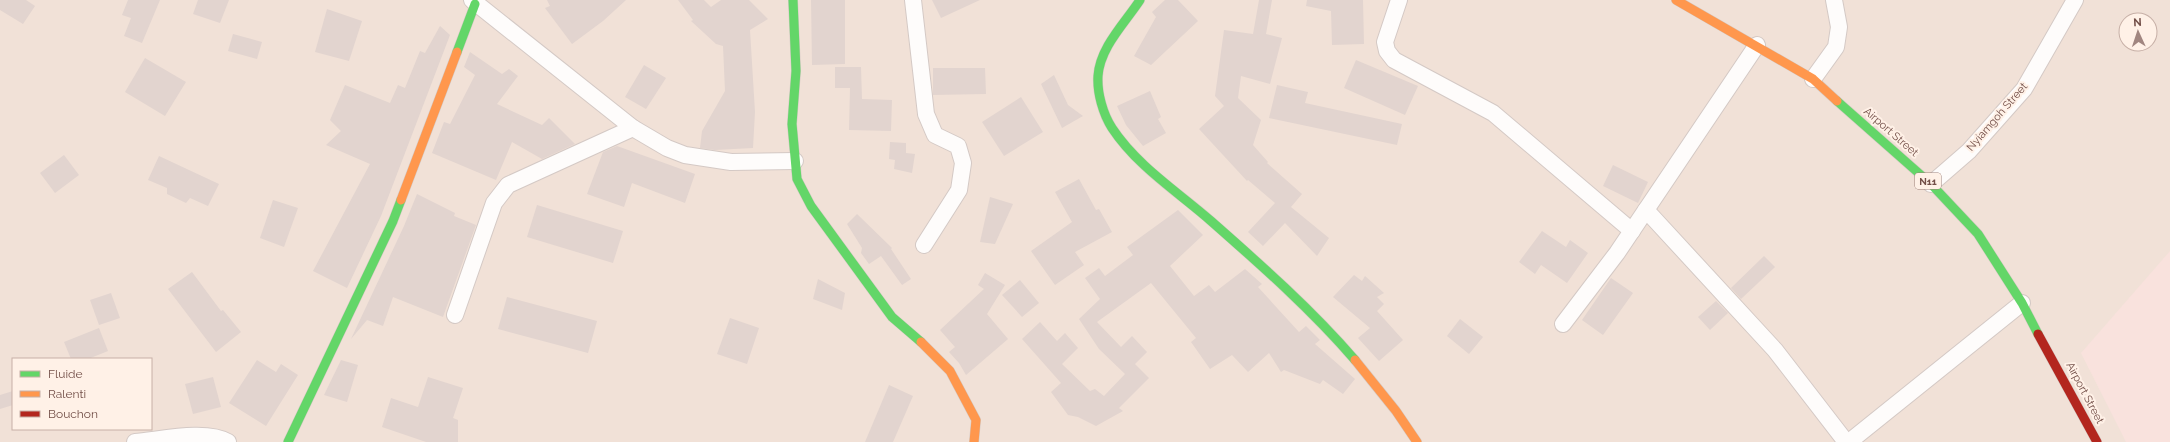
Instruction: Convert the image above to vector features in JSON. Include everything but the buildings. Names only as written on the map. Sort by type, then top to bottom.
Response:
[{"type":"main road","points":[[793,0],[796,71],[792,124],[797,179],[811,206],[892,317],[928,348],[950,371],[976,420],[974,442]]},
{"type":"main road","points":[[1140,0],[1104,51],[1098,76],[1101,101],[1112,127],[1150,171],[1193,205],[1284,287],[1347,350],[1400,416],[1417,442]]},
{"type":"main road","name":"Airport Street","points":[[1676,0],[1757,45],[1813,79],[1931,184],[1978,234],[2022,303],[2097,442]]},
{"type":"main road","points":[[288,442],[393,221],[474,2]]},
{"type":"street","points":[[913,0],[926,114],[935,135],[958,146],[963,163],[959,190],[924,245]]},
{"type":"street","points":[[1399,0],[1385,42],[1387,51],[1394,60],[1493,113],[1632,231]]},
{"type":"street","points":[[1813,79],[1836,47],[1838,27],[1834,0]]},
{"type":"street","name":"Nyiamgoh Street","points":[[1931,184],[1969,151],[2024,89],[2075,0]]},
{"type":"street","points":[[474,2],[633,128],[667,148],[685,155],[731,162],[795,161]]},
{"type":"street","points":[[1563,324],[1632,231],[1757,45]]},
{"type":"street","points":[[455,315],[494,203],[508,185],[633,128]]},
{"type":"street","points":[[1646,210],[1776,350],[1846,442]]},
{"type":"street","points":[[1849,442],[2022,303]]},
{"type":"street","points":[[136,442],[201,436],[222,439],[228,442]]},
{"type":"shaded area","points":[[0,0],[2170,0],[2170,442],[0,442]]},
{"type":"shaded area","points":[[2170,251],[2170,442],[2126,442],[2081,353]]},
{"type":"traffic: fast","points":[[793,0],[796,71],[792,124],[797,179],[811,206],[892,317],[921,342]]},
{"type":"traffic: fast","points":[[1140,0],[1108,45],[1100,65],[1098,83],[1101,103],[1112,128],[1133,154],[1158,178],[1211,221],[1267,271],[1339,341],[1355,360]]},
{"type":"traffic: fast","points":[[457,52],[475,4]]},
{"type":"traffic: fast","points":[[1837,101],[1931,184],[1978,234],[2022,303],[2038,334]]},
{"type":"traffic: fast","points":[[288,442],[393,221],[401,200]]},
{"type":"traffic: slow","points":[[1676,0],[1813,79],[1837,101]]},
{"type":"traffic: slow","points":[[401,200],[457,52]]},
{"type":"traffic: slow","points":[[921,342],[950,371],[976,420],[974,442]]},
{"type":"traffic: slow","points":[[1355,360],[1396,411],[1417,442]]},
{"type":"traffic: jam","points":[[2038,334],[2097,442]]}]
